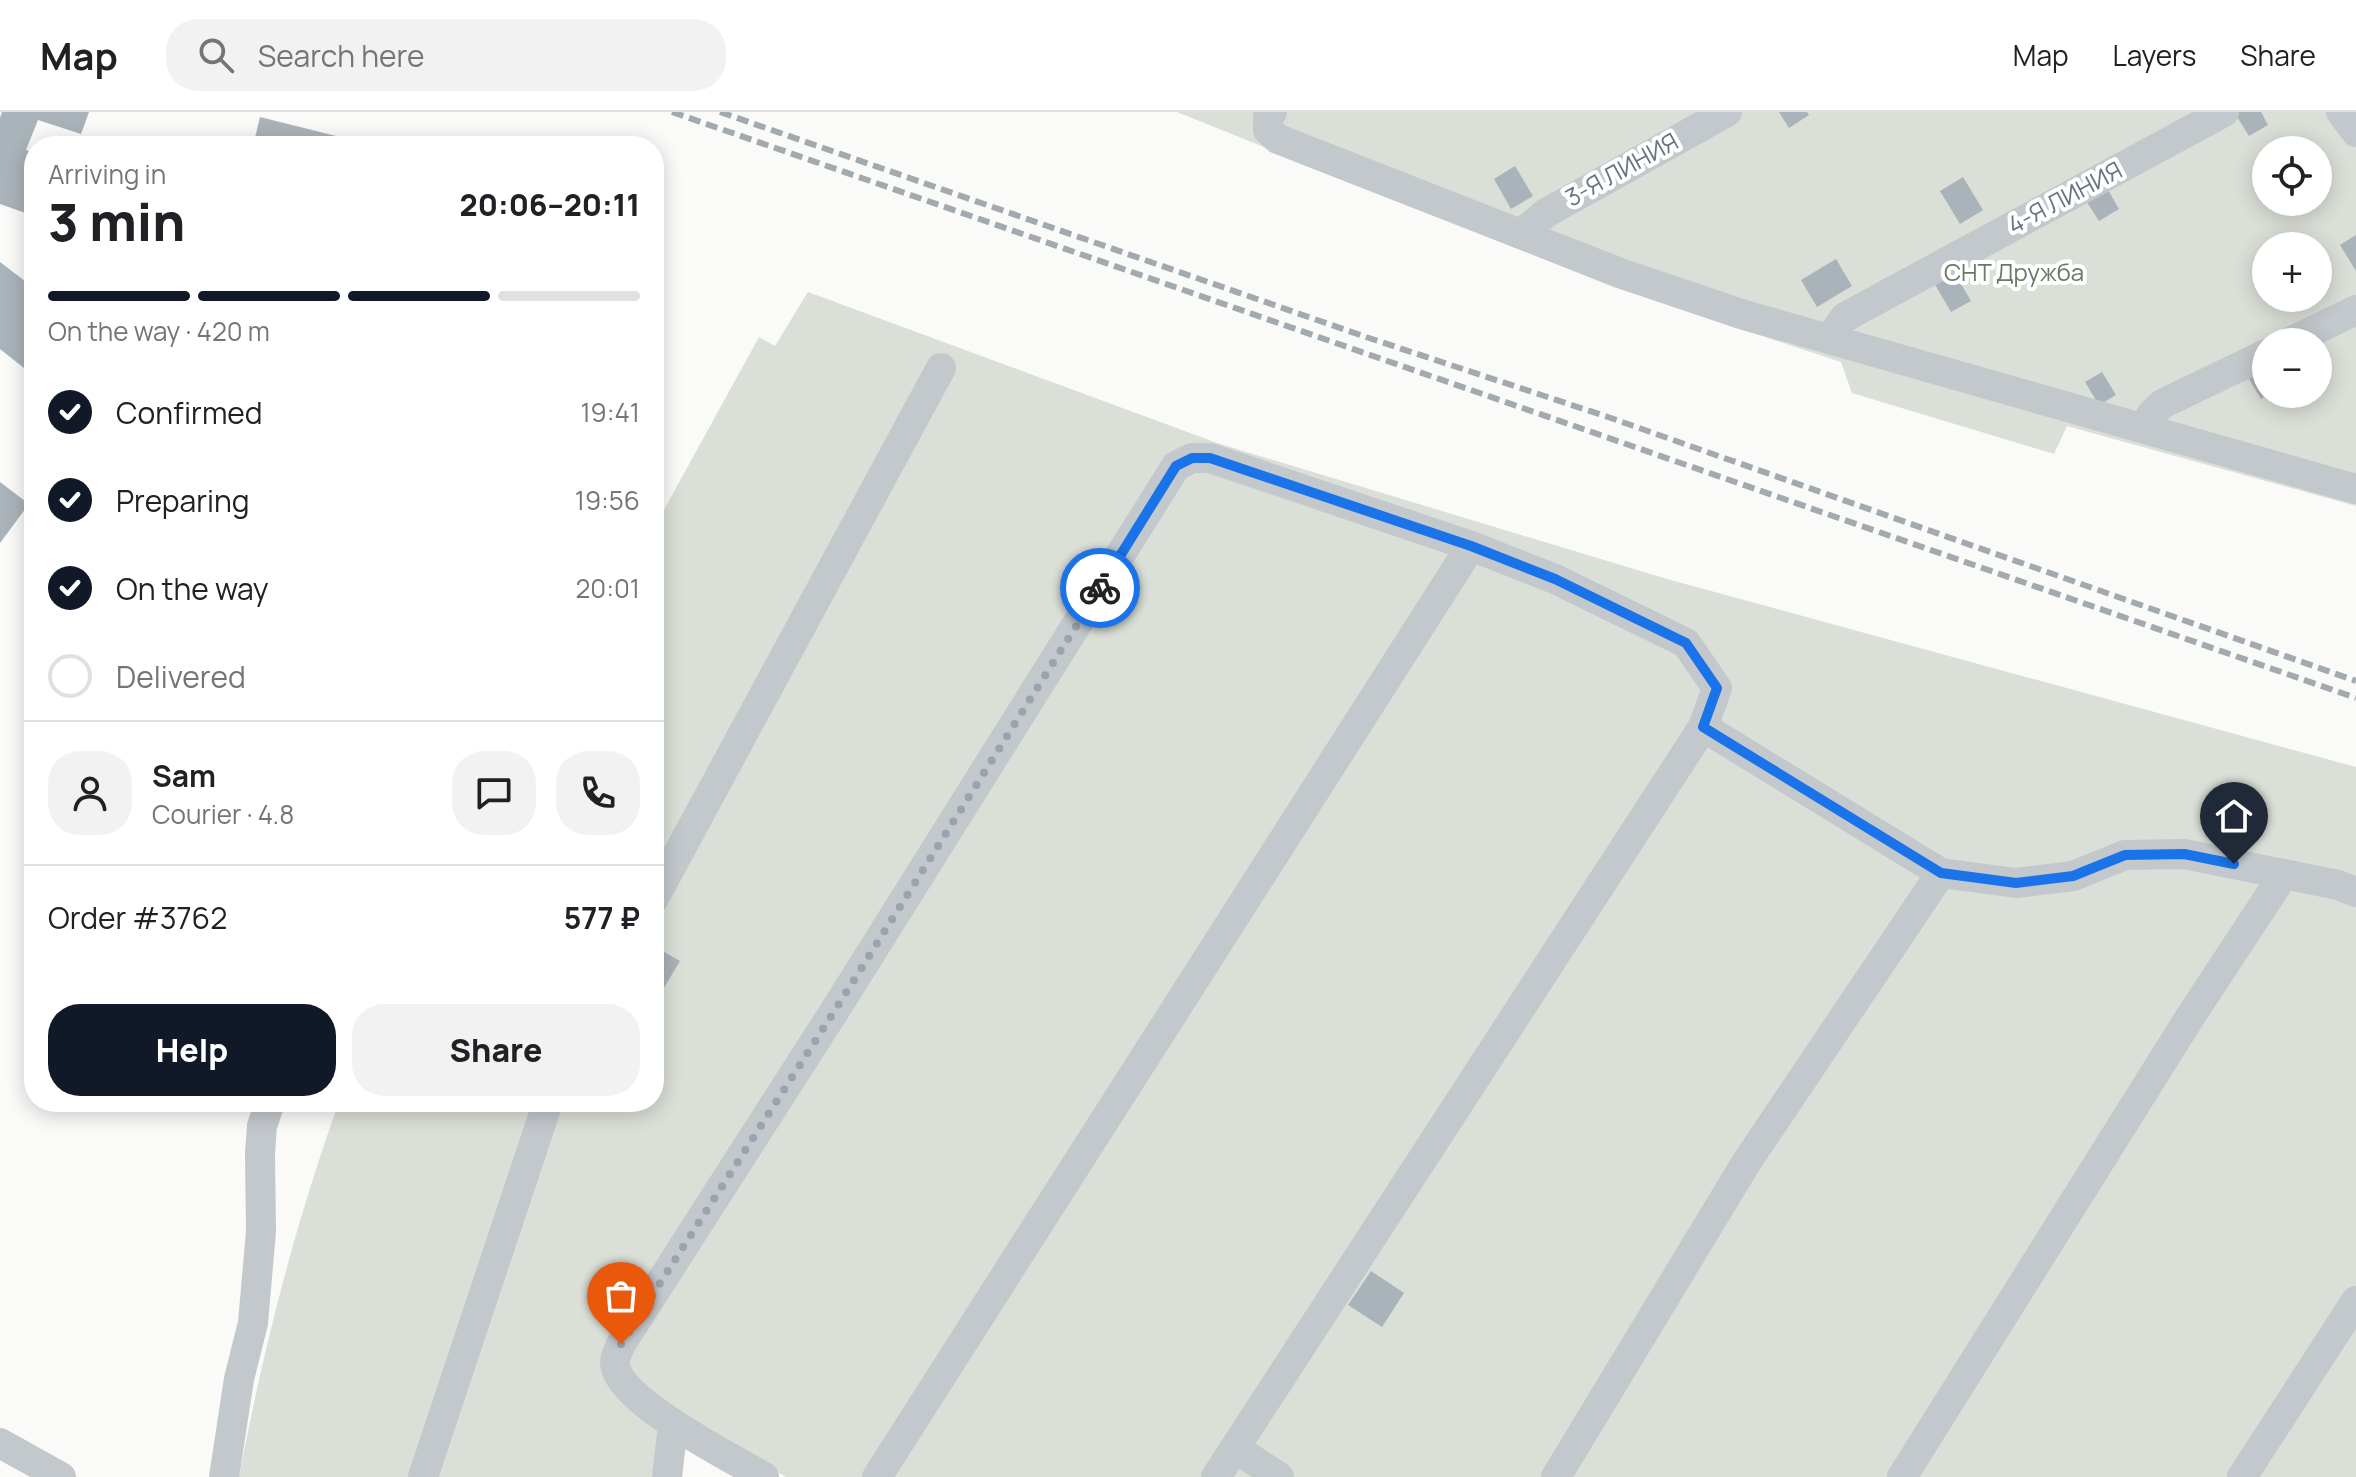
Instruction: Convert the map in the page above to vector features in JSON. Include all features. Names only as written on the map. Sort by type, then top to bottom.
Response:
[{"type":"street","points":[[1272,112],[1268,117],[1268,130],[1278,139],[1623,274],[1741,314],[2356,489]]},
{"type":"street","name":"3-Я ЛИНИЯ","points":[[1521,234],[1546,213],[1727,112]]},
{"type":"street","name":"4-Я ЛИНИЯ","points":[[1829,339],[1845,317],[2224,112]]},
{"type":"street","points":[[2341,112],[2356,132]]},
{"type":"street","points":[[2319,328],[2356,310]]},
{"type":"street","points":[[2144,428],[2162,404],[2252,361]]},
{"type":"street","points":[[664,880],[941,368]]},
{"type":"street","points":[[764,1477],[673,1425],[622,1382],[615,1362],[621,1344],[837,1007],[1176,466],[1192,458],[1210,458],[1471,546],[1555,579],[1686,643],[1717,688],[1703,727],[1216,1477]]},
{"type":"street","points":[[877,1477],[1471,546]]},
{"type":"street","points":[[1703,727],[1941,873],[2016,883],[2073,876],[2125,855],[2184,854],[2338,885],[2356,892]]},
{"type":"street","points":[[1556,1477],[1746,1163],[1941,873]]},
{"type":"street","points":[[1902,1477],[2190,1017],[2284,874]]},
{"type":"street","points":[[224,1477],[239,1379],[253,1323],[261,1231],[260,1153],[267,1112]]},
{"type":"street","points":[[423,1477],[545,1112]]},
{"type":"street","points":[[2242,1477],[2356,1301]]},
{"type":"street","points":[[667,1477],[673,1425]]},
{"type":"street","points":[[0,1443],[61,1477]]},
{"type":"street","points":[[1235,1448],[1279,1477]]},
{"type":"green space","name":"СНТ Дружба","points":[[1177,112],[2356,112],[2356,506],[2067,426],[2054,454],[1852,393],[1841,362],[1613,287]]},
{"type":"green space","points":[[808,292],[1220,444],[1667,579],[2356,767],[2356,1477],[786,1477],[669,1408],[657,1446],[652,1477],[239,1477],[282,1288],[308,1194],[336,1112],[664,1112],[664,510],[759,337],[775,346]]},
{"type":"building","points":[[2,112],[89,112],[81,134],[38,120],[32,136],[24,136],[24,212],[0,204]]},
{"type":"building","points":[[1779,112],[1807,112],[1809,115],[1789,128]]},
{"type":"building","points":[[2234,112],[2261,112],[2268,125],[2249,136]]},
{"type":"building","points":[[260,117],[336,136],[255,136]]},
{"type":"building","points":[[1515,166],[1533,196],[1511,209],[1494,179]]},
{"type":"building","points":[[1963,177],[1983,210],[1960,224],[1940,191]]},
{"type":"building","points":[[2104,183],[2119,209],[2099,221],[2083,196]]},
{"type":"building","points":[[2356,235],[2356,271],[2340,245]]},
{"type":"building","points":[[1836,259],[1852,286],[1817,307],[1801,280]]},
{"type":"building","points":[[0,262],[24,280],[24,368],[0,349]]},
{"type":"building","points":[[1950,265],[1971,301],[1951,312],[1930,276]]},
{"type":"building","points":[[2252,370],[2252,384],[2246,374]]},
{"type":"building","points":[[2102,372],[2116,395],[2099,405],[2085,382]]},
{"type":"building","points":[[0,482],[24,500],[24,511],[0,543]]},
{"type":"building","points":[[664,952],[680,961],[664,988]]},
{"type":"building","points":[[1371,1271],[1404,1293],[1382,1327],[1348,1305]]},
{"type":"railway","points":[[672,112],[2356,698]]},
{"type":"railway","points":[[720,112],[1366,337],[1608,417],[2356,681]]},
{"type":"way so far","points":[[621,1344],[1100,588]]},
{"type":"route","points":[[1100,588],[1176,466],[1192,458],[1210,458],[1471,546],[1555,579],[1686,643],[1717,688],[1703,727],[1941,873],[2016,883],[2073,876],[2125,855],[2184,854],[2234,864]]}]
